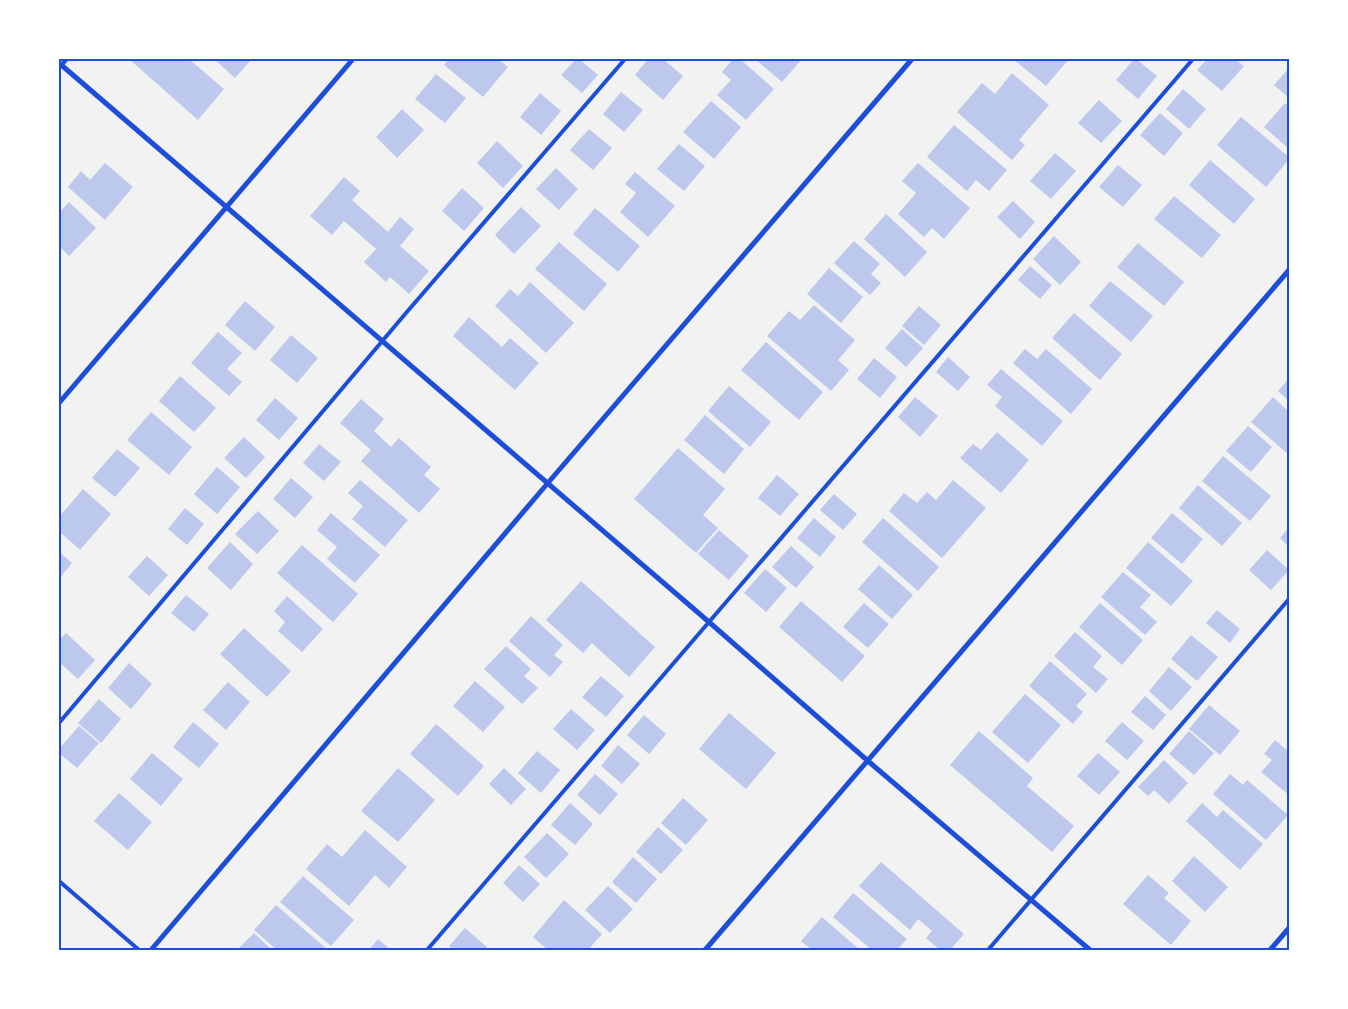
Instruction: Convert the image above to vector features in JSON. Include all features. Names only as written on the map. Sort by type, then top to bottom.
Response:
[{"type":"street","points":[[59,403],[353,59]]},
{"type":"street","points":[[152,950],[547,484],[912,59]]},
{"type":"street","points":[[60,65],[1090,950]]},
{"type":"street","points":[[705,950],[1289,270]]},
{"type":"street","points":[[1270,950],[1289,928]]},
{"type":"lane","points":[[60,65],[67,59]]},
{"type":"lane","points":[[59,724],[382,341],[625,59]]},
{"type":"lane","points":[[427,950],[1193,59]]},
{"type":"lane","points":[[988,950],[1289,599]]},
{"type":"lane","points":[[59,881],[139,950]]},
{"type":"building","points":[[129,59],[189,59],[224,89],[198,120]]},
{"type":"building","points":[[214,59],[252,59],[235,78]]},
{"type":"building","points":[[449,59],[498,59],[508,67],[483,97],[444,65]]},
{"type":"building","points":[[576,59],[579,59],[598,75],[582,93],[561,75]]},
{"type":"building","points":[[648,59],[663,59],[683,76],[663,100],[635,75]]},
{"type":"building","points":[[733,59],[740,59],[774,89],[746,120],[717,95],[731,80],[722,72]]},
{"type":"building","points":[[755,59],[802,59],[782,82]]},
{"type":"building","points":[[1013,59],[1069,59],[1046,86]]},
{"type":"building","points":[[1134,59],[1157,76],[1138,99],[1116,80]]},
{"type":"building","points":[[1207,59],[1235,59],[1244,66],[1222,91],[1197,70]]},
{"type":"building","points":[[1289,68],[1289,98],[1274,85]]},
{"type":"building","points":[[1012,73],[1049,105],[1019,140],[1025,145],[1012,160],[957,112],[982,83],[995,94]]},
{"type":"building","points":[[436,74],[466,98],[445,123],[415,99]]},
{"type":"building","points":[[1183,89],[1206,109],[1189,129],[1166,109]]},
{"type":"building","points":[[621,92],[643,110],[624,132],[603,114]]},
{"type":"building","points":[[540,93],[561,111],[541,135],[520,117]]},
{"type":"building","points":[[1099,100],[1122,121],[1101,143],[1078,123]]},
{"type":"building","points":[[711,101],[741,127],[714,159],[683,132]]},
{"type":"building","points":[[1285,103],[1289,107],[1289,149],[1264,127]]},
{"type":"building","points":[[402,109],[424,130],[397,158],[376,137]]},
{"type":"building","points":[[1160,113],[1183,133],[1164,156],[1140,135]]},
{"type":"building","points":[[1241,117],[1289,157],[1266,187],[1217,145]]},
{"type":"building","points":[[954,125],[1007,170],[989,191],[976,180],[967,191],[927,157]]},
{"type":"building","points":[[589,129],[612,148],[593,170],[570,150]]},
{"type":"building","points":[[497,141],[523,166],[503,188],[477,163]]},
{"type":"building","points":[[679,144],[705,166],[684,191],[657,169]]},
{"type":"building","points":[[1055,153],[1076,171],[1051,199],[1030,181]]},
{"type":"building","points":[[1210,160],[1255,199],[1234,224],[1189,185]]},
{"type":"building","points":[[105,163],[133,187],[105,220],[68,187],[81,171],[90,180]]},
{"type":"building","points":[[918,163],[970,208],[944,239],[932,228],[924,237],[898,214],[916,193],[902,181]]},
{"type":"building","points":[[1118,165],[1142,185],[1123,207],[1099,187]]},
{"type":"building","points":[[556,168],[578,189],[559,210],[536,189]]},
{"type":"building","points":[[635,172],[675,206],[648,237],[620,212],[636,193],[625,184]]},
{"type":"building","points":[[344,177],[360,191],[352,200],[388,232],[400,217],[414,229],[400,246],[429,271],[409,294],[390,277],[386,282],[364,262],[376,249],[344,221],[332,235],[310,216]]},
{"type":"building","points":[[462,188],[484,208],[464,231],[442,211]]},
{"type":"building","points":[[1174,196],[1221,235],[1202,258],[1154,219]]},
{"type":"building","points":[[1013,201],[1035,222],[1020,239],[997,217]]},
{"type":"building","points":[[69,202],[96,228],[69,256],[59,246],[59,213]]},
{"type":"building","points":[[521,207],[541,226],[514,254],[495,235]]},
{"type":"building","points":[[595,208],[640,246],[618,272],[573,234]]},
{"type":"building","points":[[886,214],[927,252],[905,277],[864,239]]},
{"type":"building","points":[[1054,236],[1081,262],[1060,285],[1033,259]]},
{"type":"building","points":[[854,241],[880,264],[871,274],[881,283],[870,295],[834,263]]},
{"type":"building","points":[[559,242],[607,284],[584,311],[535,269]]},
{"type":"building","points":[[1138,243],[1184,282],[1164,306],[1117,267]]},
{"type":"building","points":[[1030,266],[1052,285],[1040,299],[1018,280]]},
{"type":"building","points":[[829,268],[863,297],[841,323],[807,294]]},
{"type":"building","points":[[1110,281],[1153,316],[1131,342],[1089,306]]},
{"type":"building","points":[[530,282],[574,323],[546,353],[495,306],[510,289],[518,296]]},
{"type":"building","points":[[245,301],[275,327],[255,351],[225,325]]},
{"type":"building","points":[[814,305],[855,340],[838,360],[849,370],[831,391],[767,336],[789,311],[800,320]]},
{"type":"building","points":[[919,306],[941,325],[924,345],[902,326]]},
{"type":"building","points":[[1074,313],[1122,354],[1100,380],[1052,338]]},
{"type":"building","points":[[469,317],[502,347],[510,338],[539,363],[515,390],[453,336]]},
{"type":"building","points":[[902,329],[923,348],[906,367],[885,348]]},
{"type":"building","points":[[218,332],[242,353],[227,369],[242,382],[229,396],[191,363]]},
{"type":"building","points":[[291,335],[318,358],[297,383],[270,360]]},
{"type":"building","points":[[766,342],[823,392],[799,420],[741,370]]},
{"type":"building","points":[[1025,349],[1037,359],[1046,349],[1092,389],[1071,414],[1013,363]]},
{"type":"building","points":[[948,357],[970,377],[958,391],[936,372]]},
{"type":"building","points":[[874,358],[897,377],[880,398],[857,379]]},
{"type":"building","points":[[1001,369],[1063,421],[1042,446],[995,406],[1002,397],[987,385]]},
{"type":"building","points":[[180,376],[216,408],[194,432],[159,401]]},
{"type":"building","points":[[1289,378],[1289,401],[1278,391]]},
{"type":"building","points":[[729,386],[771,422],[750,447],[708,411]]},
{"type":"building","points":[[915,397],[938,416],[920,437],[898,417]]},
{"type":"building","points":[[1273,397],[1289,412],[1289,455],[1251,422]]},
{"type":"building","points":[[275,398],[298,418],[279,440],[256,420]]},
{"type":"building","points":[[361,399],[384,419],[374,431],[391,447],[399,438],[431,467],[424,475],[440,489],[419,513],[361,461],[371,450],[340,423]]},
{"type":"building","points":[[151,412],[192,447],[169,475],[127,440]]},
{"type":"building","points":[[705,415],[744,449],[724,474],[684,440]]},
{"type":"building","points":[[1248,426],[1272,447],[1251,472],[1226,451]]},
{"type":"building","points":[[997,432],[1029,460],[1001,493],[960,458],[973,444],[981,450]]},
{"type":"building","points":[[244,437],[265,457],[246,478],[224,458]]},
{"type":"building","points":[[319,444],[341,462],[324,481],[303,463]]},
{"type":"building","points":[[678,448],[725,489],[703,515],[718,528],[696,553],[634,499]]},
{"type":"building","points":[[117,449],[140,468],[115,497],[92,478]]},
{"type":"building","points":[[1223,456],[1271,496],[1250,521],[1202,481]]},
{"type":"building","points":[[217,467],[240,487],[217,514],[194,494]]},
{"type":"building","points":[[777,475],[799,494],[780,516],[758,498]]},
{"type":"building","points":[[291,478],[313,497],[295,518],[273,499]]},
{"type":"building","points":[[360,480],[408,520],[385,547],[352,519],[363,506],[348,493]]},
{"type":"building","points":[[953,480],[986,508],[942,558],[889,511],[904,493],[917,503],[927,492],[936,500]]},
{"type":"building","points":[[1198,485],[1242,523],[1222,546],[1179,508]]},
{"type":"building","points":[[83,489],[111,514],[80,550],[59,531],[59,517]]},
{"type":"building","points":[[834,494],[857,514],[843,530],[820,510]]},
{"type":"building","points":[[185,508],[204,524],[187,545],[168,529]]},
{"type":"building","points":[[258,511],[279,531],[257,554],[235,534]]},
{"type":"building","points":[[331,513],[380,555],[355,583],[327,559],[337,547],[317,530]]},
{"type":"building","points":[[1172,513],[1203,539],[1182,564],[1151,538]]},
{"type":"building","points":[[814,518],[836,537],[820,557],[797,538]]},
{"type":"building","points":[[883,518],[939,567],[918,591],[862,542]]},
{"type":"building","points":[[1289,527],[1289,547],[1280,538]]},
{"type":"building","points":[[719,530],[749,556],[729,580],[698,554]]},
{"type":"building","points":[[230,542],[253,564],[231,590],[207,568]]},
{"type":"building","points":[[1148,542],[1193,581],[1171,606],[1126,568]]},
{"type":"building","points":[[302,545],[358,594],[333,622],[277,573]]},
{"type":"building","points":[[791,546],[814,567],[796,588],[772,567]]},
{"type":"building","points":[[1267,550],[1289,570],[1271,590],[1249,570]]},
{"type":"building","points":[[59,552],[72,563],[59,579]]},
{"type":"building","points":[[147,556],[168,575],[149,596],[128,577]]},
{"type":"building","points":[[879,565],[913,595],[892,619],[858,589]]},
{"type":"building","points":[[765,569],[787,588],[766,612],[744,593]]},
{"type":"building","points":[[1123,572],[1151,595],[1140,607],[1157,622],[1145,635],[1101,597]]},
{"type":"building","points":[[581,581],[655,647],[629,677],[592,643],[583,653],[546,620]]},
{"type":"building","points":[[186,595],[209,614],[194,632],[171,613]]},
{"type":"building","points":[[287,596],[323,629],[302,652],[278,631],[285,622],[274,611]]},
{"type":"building","points":[[801,601],[865,656],[842,682],[779,627]]},
{"type":"building","points":[[864,603],[889,624],[868,648],[843,627]]},
{"type":"building","points":[[1100,603],[1143,640],[1122,665],[1079,627]]},
{"type":"building","points":[[1217,610],[1240,629],[1230,643],[1206,623]]},
{"type":"building","points":[[531,616],[563,645],[554,655],[563,662],[550,677],[509,641]]},
{"type":"building","points":[[244,628],[291,671],[267,697],[220,654]]},
{"type":"building","points":[[1075,632],[1102,656],[1093,667],[1108,679],[1096,693],[1054,656]]},
{"type":"building","points":[[66,633],[95,660],[78,679],[59,662],[59,640]]},
{"type":"building","points":[[1191,635],[1218,657],[1197,681],[1171,659]]},
{"type":"building","points":[[506,646],[531,669],[524,676],[538,688],[522,704],[484,669]]},
{"type":"building","points":[[1050,661],[1087,694],[1076,706],[1083,712],[1073,724],[1029,686]]},
{"type":"building","points":[[129,663],[152,684],[131,709],[108,688]]},
{"type":"building","points":[[1169,667],[1192,687],[1171,711],[1149,691]]},
{"type":"building","points":[[601,676],[624,696],[606,717],[582,697]]},
{"type":"building","points":[[475,681],[505,707],[483,732],[453,706]]},
{"type":"building","points":[[228,682],[250,702],[226,730],[203,710]]},
{"type":"building","points":[[1025,694],[1061,725],[1028,763],[992,732]]},
{"type":"building","points":[[1145,696],[1166,715],[1153,730],[1131,712]]},
{"type":"building","points":[[99,699],[121,719],[101,743],[78,723]]},
{"type":"building","points":[[1209,705],[1240,731],[1220,755],[1189,729]]},
{"type":"building","points":[[571,709],[595,730],[577,750],[553,729]]},
{"type":"building","points":[[729,713],[776,753],[746,789],[699,749]]},
{"type":"building","points":[[644,715],[666,734],[649,754],[627,735]]},
{"type":"building","points":[[193,722],[219,744],[199,768],[173,747]]},
{"type":"building","points":[[1122,722],[1144,741],[1127,760],[1105,741]]},
{"type":"building","points":[[436,724],[484,766],[458,796],[410,754]]},
{"type":"building","points":[[79,726],[99,743],[77,768],[59,753],[59,749]]},
{"type":"building","points":[[979,731],[1033,778],[1027,786],[1074,826],[1052,852],[950,765]]},
{"type":"building","points":[[1189,731],[1214,753],[1194,775],[1169,754]]},
{"type":"building","points":[[1275,740],[1289,752],[1289,795],[1261,772],[1272,760],[1264,754]]},
{"type":"building","points":[[618,745],[640,764],[622,784],[601,766]]},
{"type":"building","points":[[537,751],[560,770],[541,793],[518,773]]},
{"type":"building","points":[[152,753],[183,779],[161,806],[130,779]]},
{"type":"building","points":[[1098,753],[1120,772],[1099,795],[1077,776]]},
{"type":"building","points":[[1164,760],[1188,783],[1169,804],[1154,790],[1148,796],[1138,787]]},
{"type":"building","points":[[398,768],[435,800],[398,842],[361,811]]},
{"type":"building","points":[[504,768],[526,789],[511,805],[489,784]]},
{"type":"building","points":[[595,774],[618,794],[600,815],[577,795]]},
{"type":"building","points":[[1230,774],[1243,785],[1247,780],[1288,815],[1266,840],[1213,794]]},
{"type":"building","points":[[119,793],[152,822],[128,850],[94,821]]},
{"type":"building","points":[[683,798],[708,820],[686,845],[661,823]]},
{"type":"building","points":[[570,803],[593,824],[575,845],[551,825]]},
{"type":"building","points":[[1202,803],[1217,817],[1223,810],[1263,844],[1240,870],[1186,821]]},
{"type":"building","points":[[658,827],[683,850],[661,874],[636,852]]},
{"type":"building","points":[[365,830],[407,867],[389,888],[375,875],[349,906],[306,869],[327,844],[342,857]]},
{"type":"building","points":[[547,833],[569,854],[546,878],[524,857]]},
{"type":"building","points":[[1194,856],[1228,887],[1205,912],[1172,881]]},
{"type":"building","points":[[633,857],[657,879],[636,903],[612,882]]},
{"type":"building","points":[[881,862],[964,934],[950,950],[940,950],[926,938],[932,931],[918,919],[910,930],[859,886]]},
{"type":"building","points":[[519,865],[540,884],[523,902],[503,883]]},
{"type":"building","points":[[1148,875],[1169,893],[1164,898],[1191,921],[1171,945],[1123,904]]},
{"type":"building","points":[[303,876],[354,920],[331,946],[280,902]]},
{"type":"building","points":[[608,886],[633,909],[610,933],[585,910]]},
{"type":"building","points":[[853,893],[907,939],[897,950],[872,950],[833,917]]},
{"type":"building","points":[[564,900],[602,934],[588,950],[548,950],[533,937]]},
{"type":"building","points":[[276,905],[328,950],[277,950],[254,930]]},
{"type":"building","points":[[822,917],[860,950],[812,950],[801,941]]},
{"type":"building","points":[[465,928],[487,947],[485,950],[454,950],[449,946]]},
{"type":"building","points":[[254,933],[272,950],[237,950]]},
{"type":"building","points":[[378,939],[391,950],[369,950]]}]
